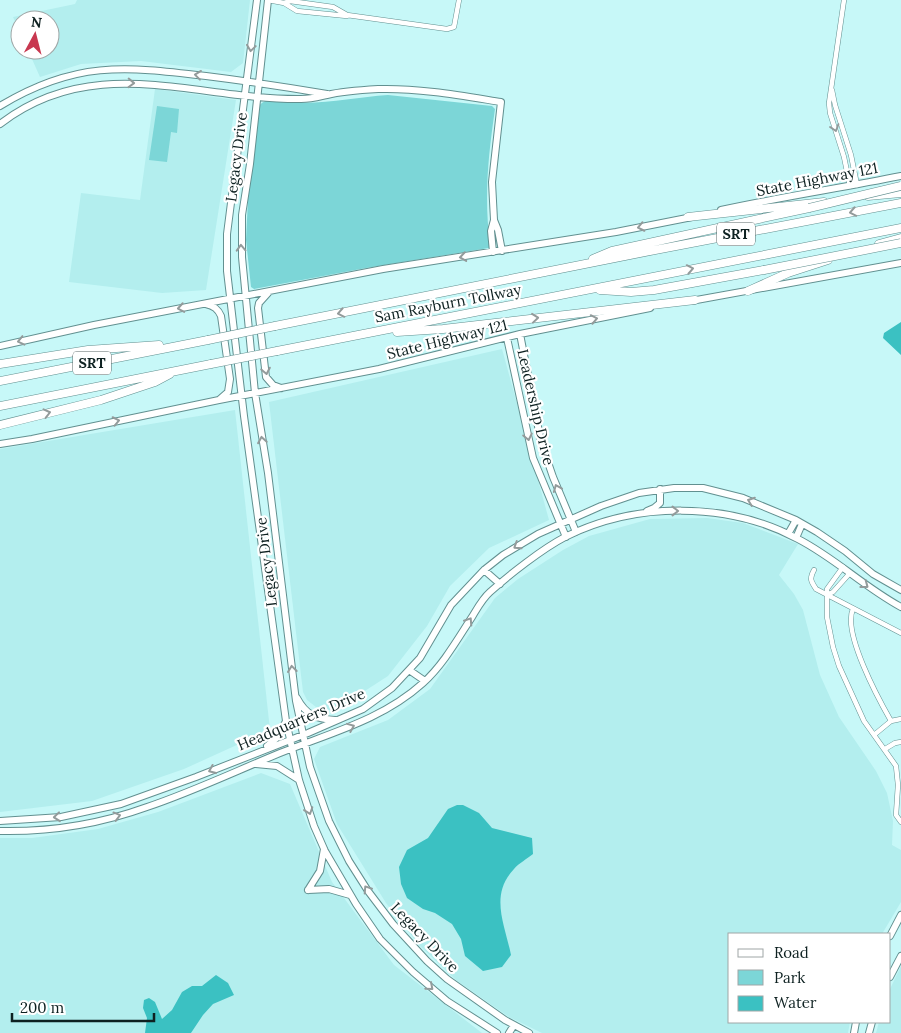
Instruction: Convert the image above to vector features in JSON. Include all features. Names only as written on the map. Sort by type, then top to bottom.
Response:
[{"type":"highway","points":[[572,267],[612,251],[901,186]]},
{"type":"highway","points":[[688,218],[901,193]]},
{"type":"highway","name":"Sam Rayburn Tollway","points":[[0,381],[664,248],[901,203]]},
{"type":"highway","name":"Sam Rayburn Tollway","points":[[0,406],[901,228]]},
{"type":"highway","points":[[748,290],[788,273],[901,238]]},
{"type":"highway","points":[[590,289],[631,292],[654,290],[901,243]]},
{"type":"highway","points":[[365,334],[443,329],[695,300]]},
{"type":"highway","points":[[0,364],[88,350],[184,344]]},
{"type":"highway","points":[[0,425],[101,400],[155,382],[176,371]]},
{"type":"main road","name":"Legacy Drive","points":[[257,0],[227,234],[227,271],[286,721],[298,780],[324,848],[350,895],[380,939],[413,972],[459,1010],[497,1033]]},
{"type":"main road","name":"Legacy Drive","points":[[268,0],[250,164],[242,215],[242,257],[255,393],[268,474],[295,694],[312,774],[332,828],[354,869],[382,910],[408,941],[447,979],[522,1031],[529,1033]]},
{"type":"main road","points":[[0,106],[42,83],[74,74],[106,69],[148,69],[247,81],[328,94],[390,89],[501,102],[492,182],[494,220],[491,231],[493,252]]},
{"type":"main road","points":[[0,124],[20,109],[48,97],[69,90],[104,84],[141,83],[245,95],[300,99],[314,99],[328,94]]},
{"type":"main road","name":"State Highway 121","points":[[0,346],[94,325],[383,269],[616,232],[791,195],[854,186],[901,176]]},
{"type":"main road","points":[[494,220],[502,251]]},
{"type":"main road","name":"State Highway 121","points":[[0,444],[380,369],[520,334],[901,263]]},
{"type":"main road","points":[[269,292],[259,303],[258,313],[266,377],[273,385],[281,388]]},
{"type":"main road","points":[[205,304],[213,306],[222,316],[230,380],[228,392],[219,400]]},
{"type":"main road","name":"Leadership Drive","points":[[520,334],[541,442],[553,478],[576,532]]},
{"type":"main road","name":"Leadership Drive","points":[[507,338],[533,458],[566,537]]},
{"type":"main road","name":"Headquarters Drive","points":[[0,821],[61,817],[105,808],[157,791],[339,720],[374,702],[392,688],[420,658],[451,605],[484,570],[525,541],[570,519],[627,497],[660,489],[698,488],[723,492],[760,504],[799,522],[830,540],[873,574],[901,590]]},
{"type":"main road","points":[[624,518],[654,508],[660,503],[660,489]]},
{"type":"main road","name":"Headquarters Drive","points":[[0,831],[48,829],[80,825],[156,804],[378,715],[410,694],[425,681],[441,663],[484,600],[500,584],[532,558],[576,532],[624,518],[655,512],[706,512],[731,515],[764,524],[788,534],[825,554],[876,593],[901,607]]},
{"type":"main road","points":[[788,534],[799,522]]},
{"type":"main road","points":[[796,538],[799,522]]},
{"type":"main road","points":[[843,567],[856,561]]},
{"type":"main road","points":[[850,573],[856,561]]},
{"type":"main road","points":[[484,570],[500,584]]},
{"type":"main road","points":[[409,670],[425,681]]},
{"type":"main road","points":[[295,694],[302,708],[313,716],[325,720],[339,720]]},
{"type":"main road","points":[[259,751],[278,737],[286,721]]},
{"type":"main road","points":[[252,764],[277,766],[298,780]]},
{"type":"main road","points":[[324,848],[320,872],[308,890],[329,889],[350,895]]},
{"type":"main road","points":[[891,934],[901,915]]},
{"type":"main road","points":[[891,975],[901,956]]},
{"type":"main road","points":[[509,1033],[514,1025]]},
{"type":"street","points":[[268,0],[310,3],[333,7],[348,16]]},
{"type":"street","points":[[284,2],[288,7],[297,11],[451,29],[454,27],[459,0]]},
{"type":"street","points":[[844,0],[832,81],[833,99],[851,155],[854,186]]},
{"type":"street","points":[[309,12],[310,3]]},
{"type":"street","points":[[843,567],[827,589],[827,617],[833,647],[839,666],[861,715],[885,750],[899,765],[896,815],[901,822]]},
{"type":"street","points":[[814,570],[810,576],[810,581],[816,589],[853,610],[901,633]]},
{"type":"street","points":[[827,595],[833,592],[850,573]]},
{"type":"street","points":[[853,610],[850,616],[858,655],[891,722]]},
{"type":"street","points":[[874,735],[891,722],[901,719]]},
{"type":"street","points":[[885,750],[895,743],[901,742]]},
{"type":"shaded area","points":[[77,0],[250,0],[243,63],[231,72],[141,61],[81,64],[40,77],[32,60],[60,60],[60,10],[46,10],[75,4]]},
{"type":"shaded area","points":[[155,89],[236,100],[206,290],[162,293],[69,282],[81,193],[140,200]]},
{"type":"shaded area","points":[[502,349],[549,520],[489,548],[450,586],[427,626],[388,676],[340,707],[330,710],[316,707],[307,700],[303,692],[269,402]]},
{"type":"shaded area","points":[[235,410],[270,730],[184,769],[92,801],[0,812],[0,449]]},
{"type":"shaded area","points":[[707,518],[743,523],[798,544],[779,575],[794,594],[803,610],[820,675],[839,717],[876,771],[887,793],[893,821],[892,845],[901,850],[901,902],[883,933],[728,933],[728,1023],[850,1023],[848,1033],[542,1033],[509,1017],[456,980],[419,945],[386,903],[337,824],[314,759],[320,747],[388,720],[430,689],[495,598],[518,579],[589,536],[650,519]]},
{"type":"shaded area","points":[[261,773],[290,784],[332,882],[394,965],[482,1033],[0,1033],[0,838],[32,838],[98,829],[158,812]]},
{"type":"shaded area","points":[[901,966],[901,1033],[876,1033],[879,1023],[891,1023],[891,987]]},
{"type":"green space","points":[[388,95],[492,106],[495,109],[488,177],[489,248],[254,289],[251,287],[246,240],[248,199],[260,105],[270,100],[301,103],[326,102]]},
{"type":"green space","points":[[157,106],[179,109],[177,133],[171,132],[167,162],[149,160]]},
{"type":"water","points":[[901,322],[901,355],[883,338],[884,333]]},
{"type":"water","points":[[457,805],[463,805],[479,813],[492,828],[532,838],[533,854],[514,869],[506,879],[502,889],[501,910],[511,955],[502,967],[483,971],[465,956],[461,939],[452,924],[435,913],[423,909],[407,898],[401,884],[399,867],[407,850],[428,838],[448,809]]},
{"type":"water","points":[[216,975],[228,983],[234,995],[213,1004],[191,1033],[145,1033],[147,1018],[143,1008],[144,1000],[149,998],[155,1002],[162,1019],[172,1010],[182,992],[192,986],[202,986]]}]
